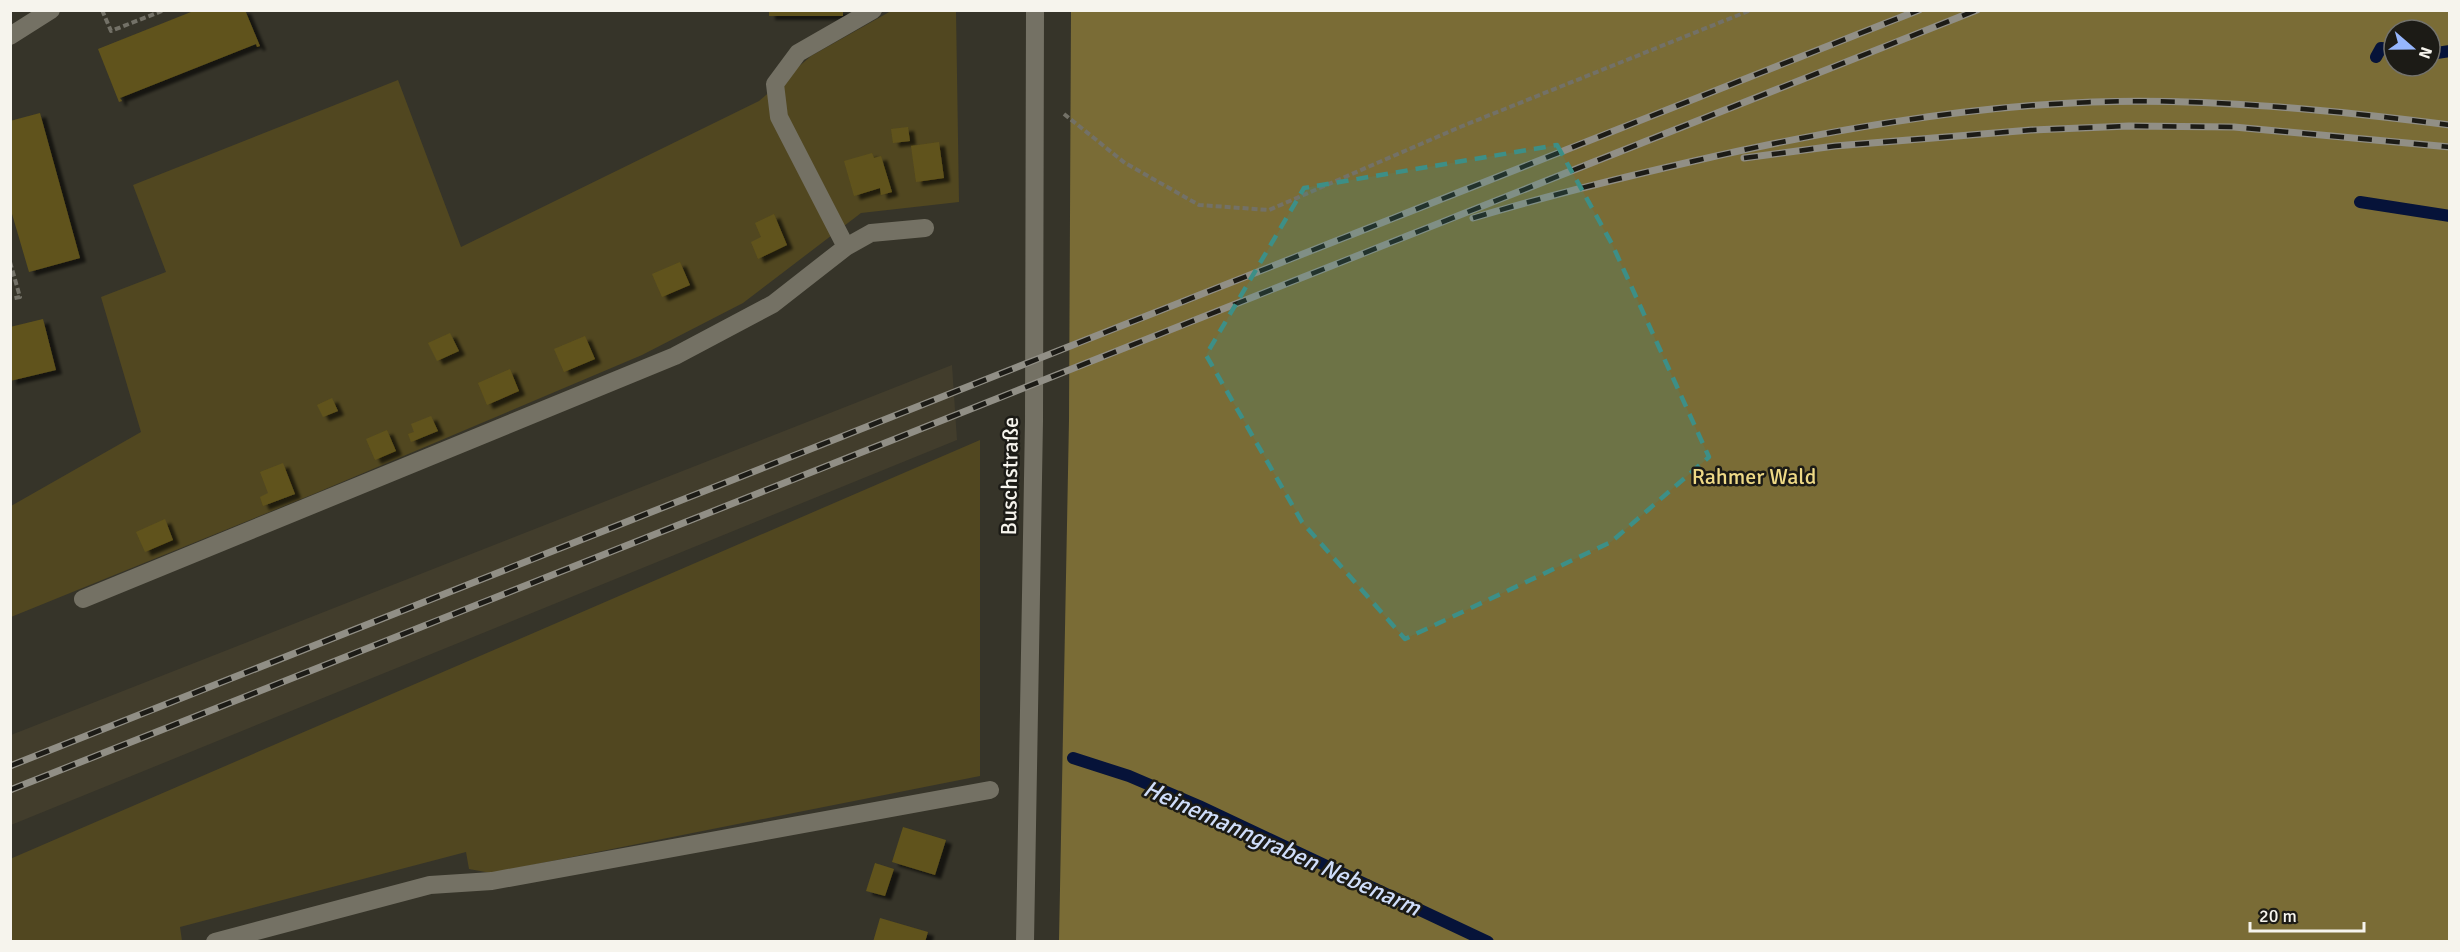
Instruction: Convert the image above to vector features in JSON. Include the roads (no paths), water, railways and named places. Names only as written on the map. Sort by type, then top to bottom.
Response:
[{"type":"street","points":[[10,36],[51,10]]},
{"type":"street","points":[[846,247],[779,117],[775,84],[798,53],[873,10]]},
{"type":"street","name":"Buschstraße","points":[[1025,942],[1034,409],[1035,10]]},
{"type":"street","points":[[83,599],[675,356],[773,304],[846,247],[872,233],[925,228]]},
{"type":"street","points":[[215,942],[430,885],[492,881],[990,790]]},
{"type":"waterway","points":[[2376,57],[2382,48]]},
{"type":"waterway","points":[[2442,52],[2450,51]]},
{"type":"waterway","points":[[2360,202],[2450,216]]},
{"type":"waterway","name":"Heinemanngraben Nebenarm","points":[[1073,758],[1129,776],[1199,806],[1488,942]]},
{"type":"railway","points":[[10,766],[1919,10]]},
{"type":"railway","points":[[10,790],[1977,10]]},
{"type":"railway","points":[[1473,218],[1666,167],[1743,150],[1842,130],[1992,109],[2092,102],[2182,102],[2316,110],[2450,125]]},
{"type":"railway","points":[[1744,158],[1835,146],[2031,130],[2129,126],[2234,127],[2450,147]]},
{"type":"park label","name":"Rahmer Wald","points":[[1754,476]]}]
